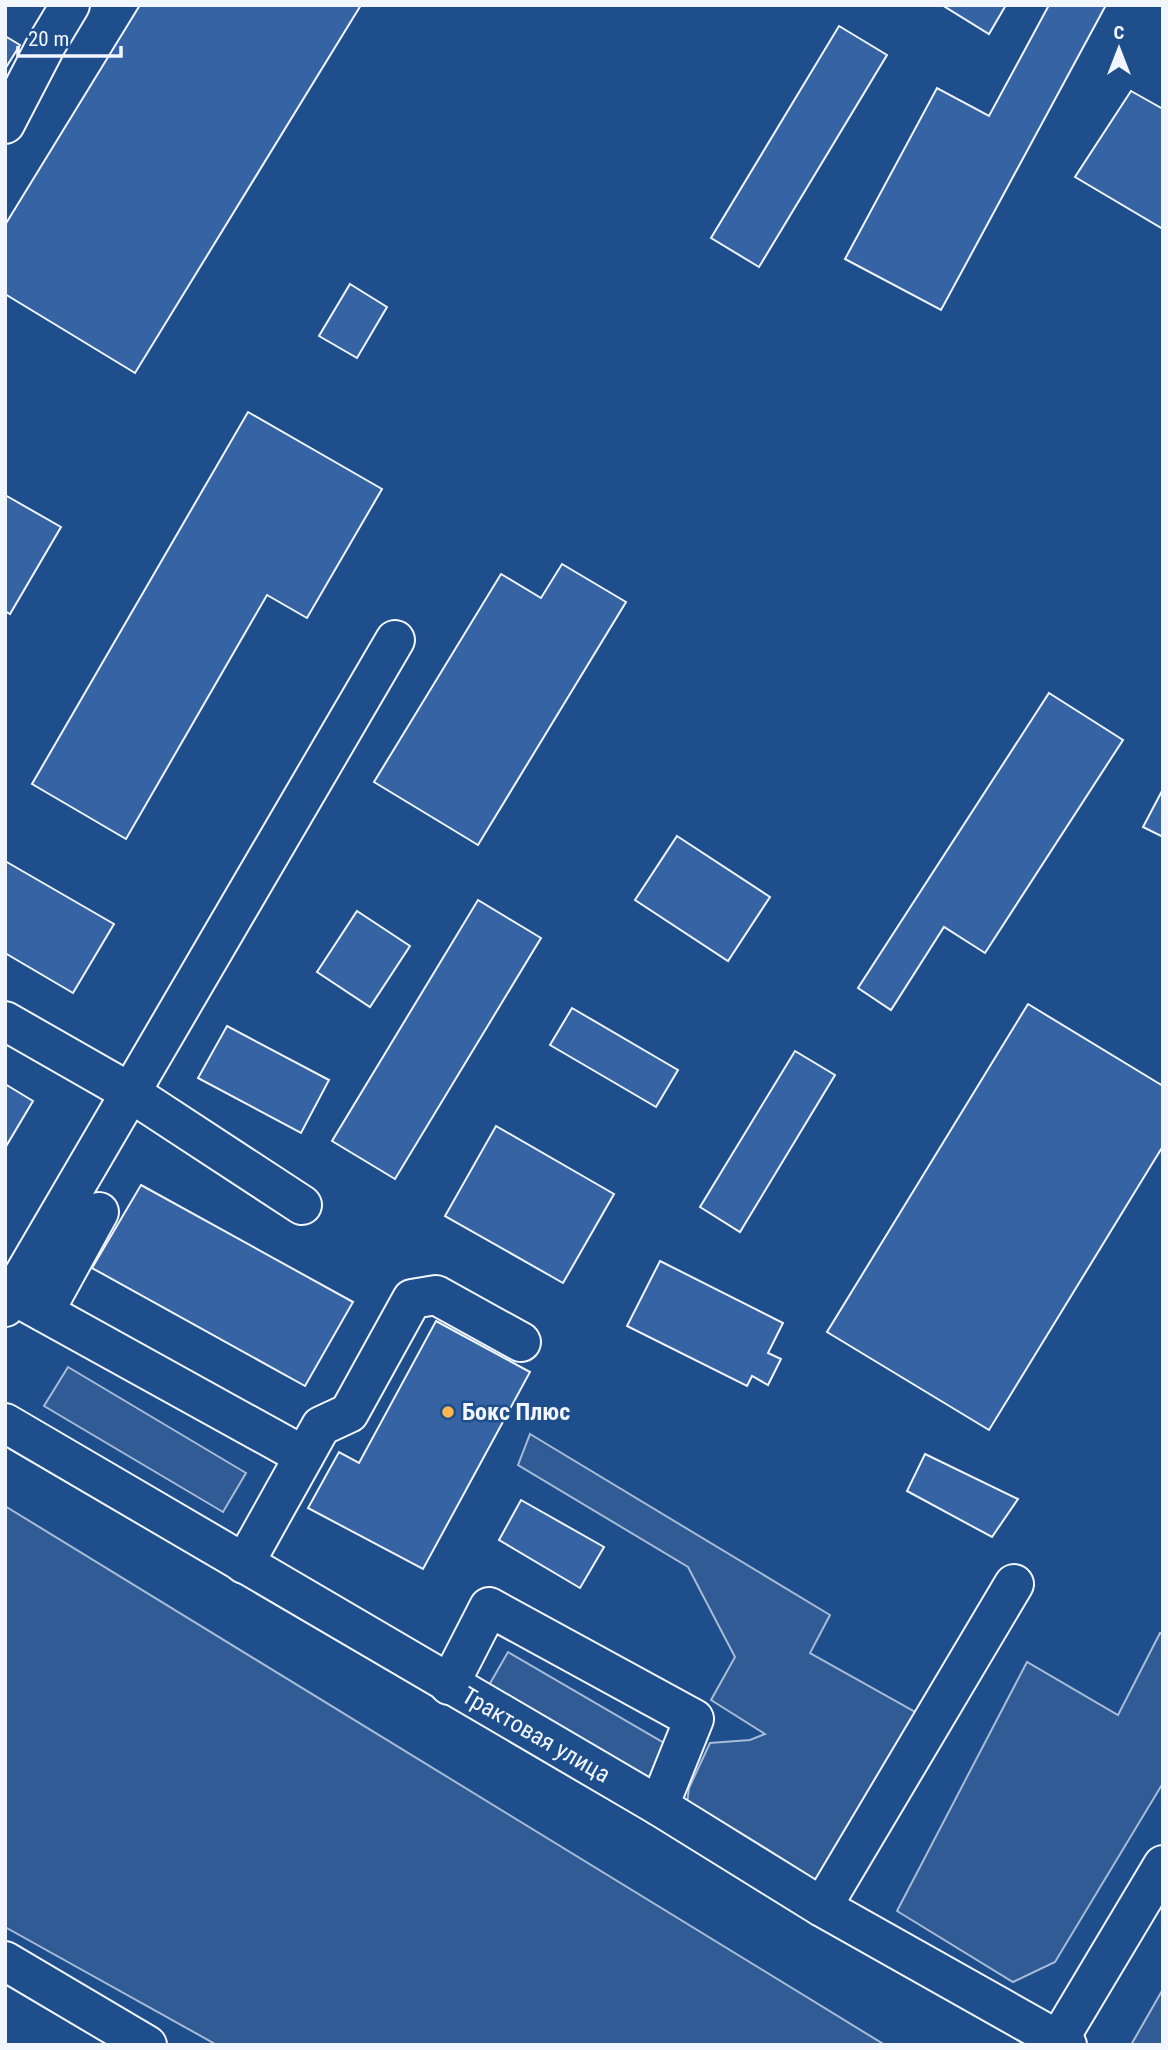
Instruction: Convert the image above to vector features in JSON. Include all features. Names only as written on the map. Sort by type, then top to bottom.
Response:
[{"type":"main road","points":[[5,124],[70,5]]},
{"type":"main road","points":[[21,1305],[131,1093],[395,640]]},
{"type":"main road","points":[[5,1021],[131,1093],[302,1205]]},
{"type":"main road","points":[[21,1305],[99,1212]]},
{"type":"main road","points":[[244,1564],[320,1426],[349,1413],[412,1299],[436,1295],[521,1342]]},
{"type":"main road","points":[[21,1305],[304,1456]]},
{"type":"main road","name":"Трактовая улица","points":[[5,1423],[449,1685],[659,1805],[822,1908],[1062,2043]]},
{"type":"main road","points":[[822,1908],[1014,1584]]},
{"type":"main road","points":[[449,1685],[489,1607],[694,1719],[659,1805]]},
{"type":"main road","points":[[1062,2043],[1163,1865]]},
{"type":"main road","points":[[5,1961],[147,2045]]},
{"type":"shaded area","points":[[68,1367],[246,1473],[223,1512],[44,1406]]},
{"type":"shaded area","points":[[530,1434],[830,1615],[810,1653],[924,1717],[837,1874],[792,1898],[683,1834],[689,1788],[710,1743],[750,1740],[765,1734],[711,1700],[735,1657],[688,1567],[518,1465]]},
{"type":"shaded area","points":[[5,1506],[885,2045],[217,2045],[5,1927]]},
{"type":"shaded area","points":[[1160,1633],[1163,1634],[1163,1783],[1055,1962],[1013,1982],[897,1911],[1027,1662],[1118,1715]]},
{"type":"shaded area","points":[[508,1652],[676,1750],[647,1804],[477,1706]]},
{"type":"shaded area","points":[[1163,1989],[1163,2045],[1131,2045]]},
{"type":"building","points":[[140,5],[361,5],[135,373],[5,294],[5,225]]},
{"type":"building","points":[[942,5],[1006,5],[989,34]]},
{"type":"building","points":[[1049,5],[1106,5],[941,310],[845,259],[937,88],[989,116]]},
{"type":"building","points":[[839,26],[887,55],[759,267],[711,238]]},
{"type":"building","points":[[5,36],[20,45],[5,69]]},
{"type":"building","points":[[1131,91],[1163,109],[1163,229],[1075,177]]},
{"type":"building","points":[[350,284],[387,307],[357,358],[319,336]]},
{"type":"building","points":[[248,412],[382,489],[307,618],[267,595],[126,839],[32,784]]},
{"type":"building","points":[[5,495],[61,527],[10,614],[5,611]]},
{"type":"building","points":[[562,564],[626,602],[478,845],[374,782],[501,574],[541,598]]},
{"type":"building","points":[[1049,693],[1123,740],[985,953],[944,927],[891,1010],[858,988]]},
{"type":"building","points":[[1163,789],[1163,837],[1143,827]]},
{"type":"building","points":[[677,836],[770,897],[728,961],[635,900]]},
{"type":"building","points":[[5,861],[114,924],[73,993],[5,953]]},
{"type":"building","points":[[478,900],[541,938],[395,1179],[332,1141]]},
{"type":"building","points":[[357,911],[410,946],[370,1007],[317,972]]},
{"type":"building","points":[[1028,1004],[1163,1086],[1163,1146],[989,1430],[827,1332]]},
{"type":"building","points":[[572,1008],[678,1070],[656,1107],[550,1045]]},
{"type":"building","points":[[227,1026],[329,1080],[301,1133],[198,1078]]},
{"type":"building","points":[[795,1051],[835,1075],[740,1232],[700,1207]]},
{"type":"building","points":[[5,1084],[33,1101],[5,1148]]},
{"type":"building","points":[[496,1126],[614,1194],[563,1283],[445,1216]]},
{"type":"building","points":[[141,1185],[353,1302],[305,1386],[92,1268]]},
{"type":"building","points":[[660,1261],[783,1323],[768,1353],[781,1359],[768,1385],[752,1376],[747,1386],[627,1326]]},
{"type":"building","name":"Бокс Плюс","points":[[436,1321],[530,1372],[423,1569],[308,1508],[339,1452],[359,1463]]},
{"type":"building","points":[[925,1454],[1018,1499],[992,1537],[907,1491]]},
{"type":"building","points":[[521,1500],[604,1547],[580,1588],[499,1540]]},
{"type":"place","name":"Бокс Плюс","points":[[448,1412]]}]
